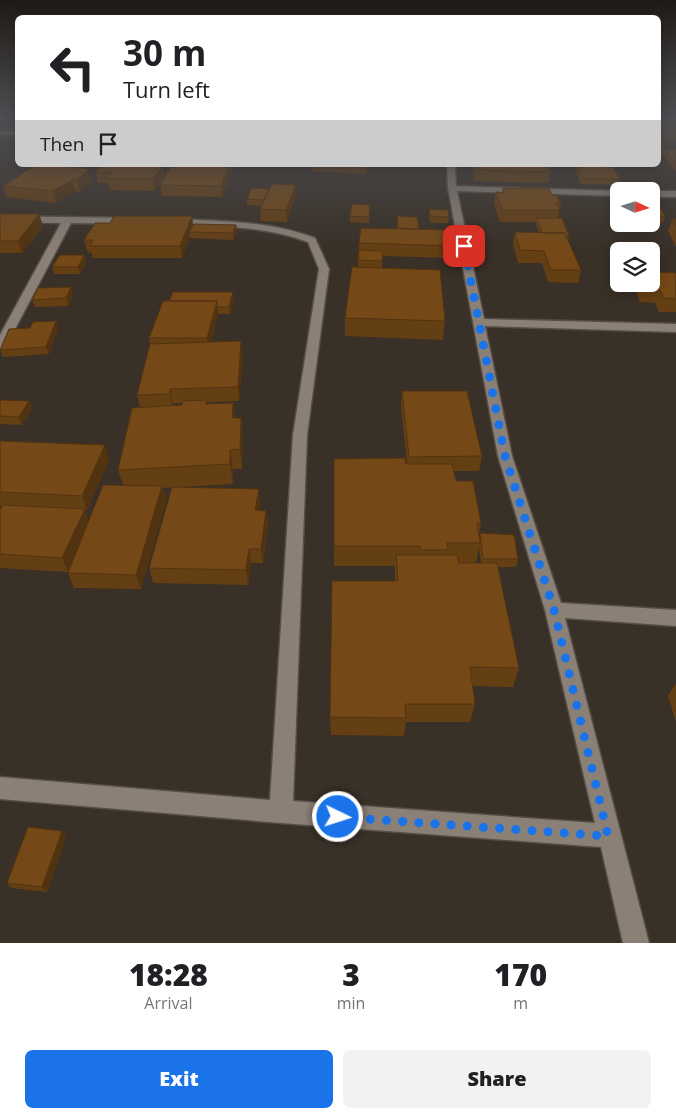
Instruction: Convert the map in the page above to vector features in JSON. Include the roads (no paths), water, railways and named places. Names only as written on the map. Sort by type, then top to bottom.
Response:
[{"type":"street","points":[[451,167],[452,188],[505,456],[554,610],[608,836],[636,943]]},
{"type":"street","points":[[452,188],[610,193]]},
{"type":"street","points":[[660,194],[676,194]]},
{"type":"street","points":[[0,219],[142,221]]},
{"type":"street","points":[[0,346],[68,219]]},
{"type":"street","points":[[161,222],[267,227],[292,231],[312,240],[324,269],[300,434],[281,812]]},
{"type":"street","points":[[480,322],[676,328]]},
{"type":"street","points":[[554,610],[676,618]]},
{"type":"street","points":[[0,788],[281,812],[608,836]]}]
